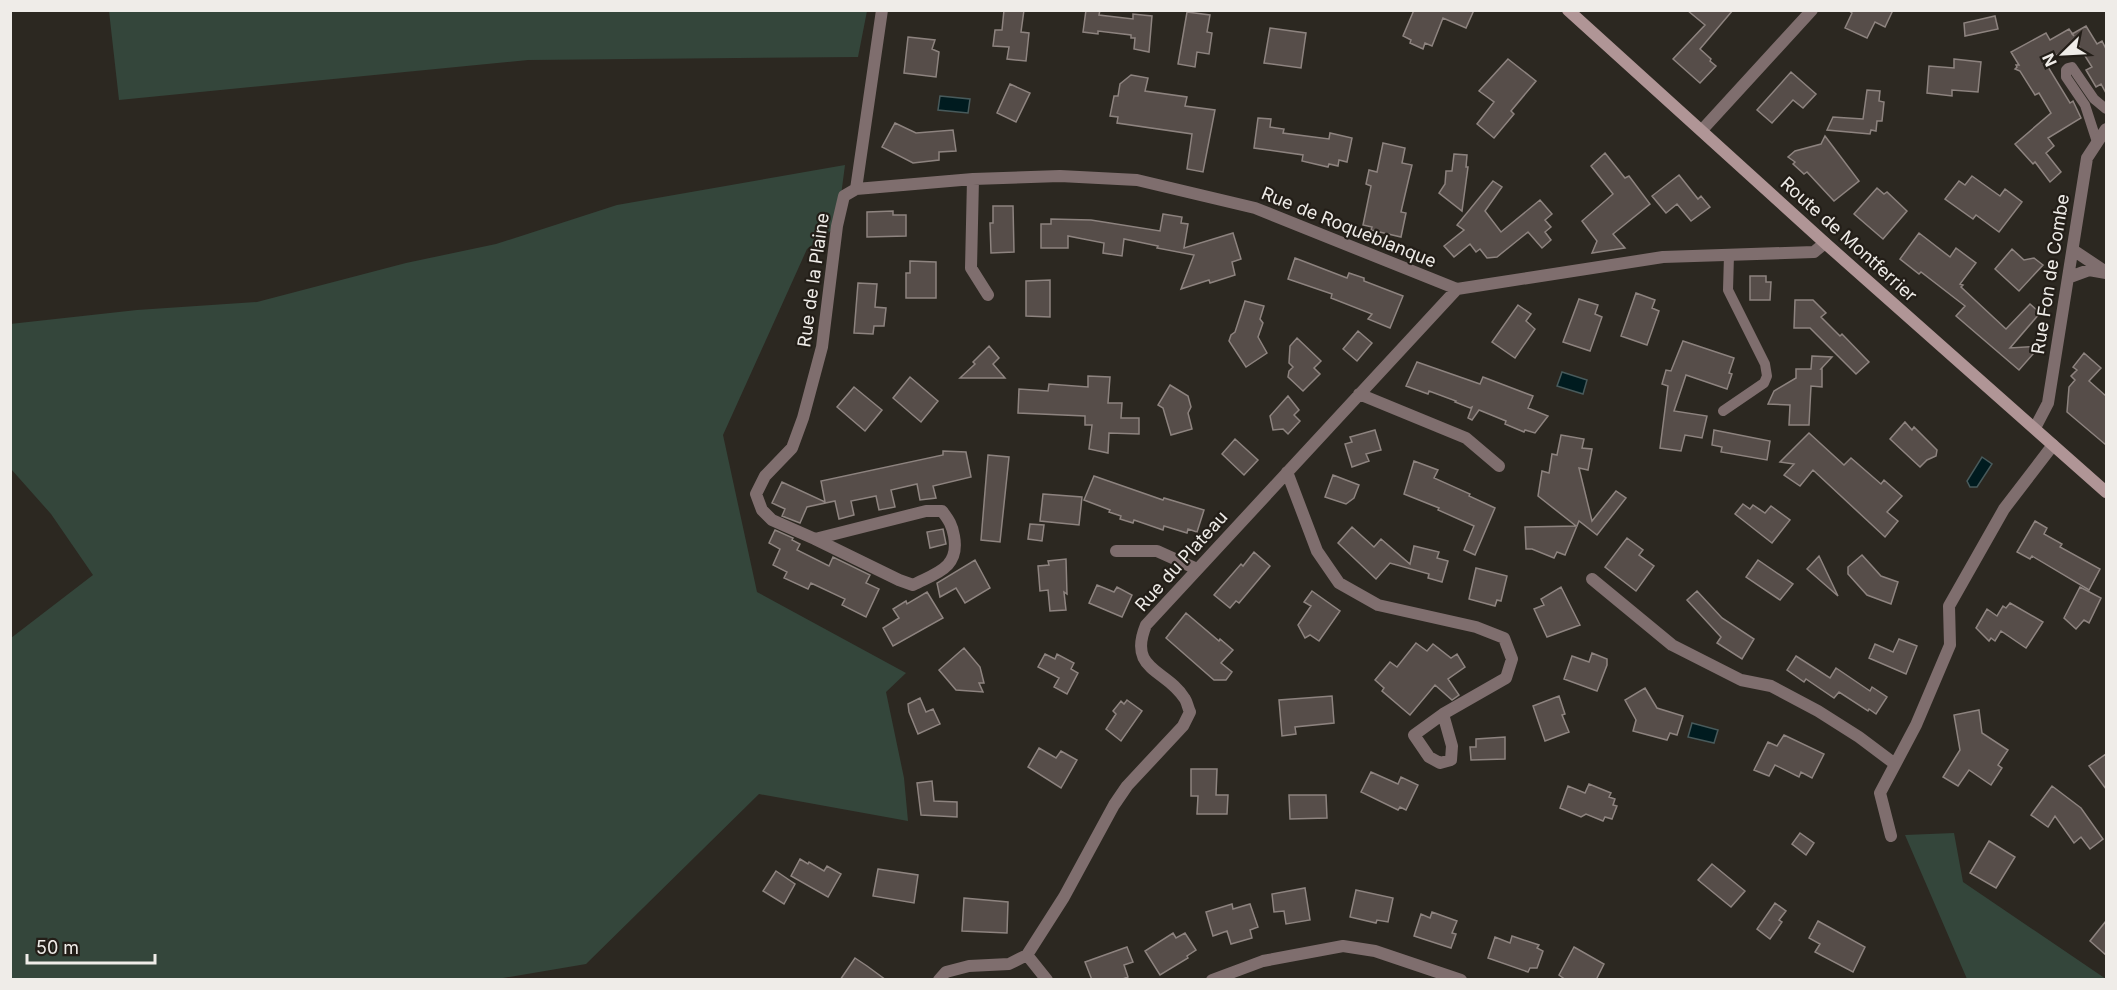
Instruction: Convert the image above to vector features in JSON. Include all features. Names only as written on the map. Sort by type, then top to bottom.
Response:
[{"type":"street","name":"Rue de la Plaine","points":[[815,539],[772,520],[762,510],[756,494],[765,476],[792,448],[803,418],[822,346],[837,226],[844,196],[856,189],[882,10]]},
{"type":"street","name":"Route de Montferrier","points":[[1568,10],[1825,243],[2106,492]]},
{"type":"street","points":[[1702,130],[1812,10]]},
{"type":"street","name":"Rue Fon de Combe","points":[[2035,428],[2049,403],[2088,158],[2106,129]]},
{"type":"street","name":"Rue de Roqueblanque","points":[[856,189],[973,179],[1060,176],[1137,180],[1255,208],[1457,289]]},
{"type":"street","points":[[973,179],[971,268],[988,295]]},
{"type":"street","points":[[1457,289],[1663,257],[1814,252],[1825,243]]},
{"type":"street","points":[[2073,250],[2106,272]]},
{"type":"street","points":[[2070,277],[2089,270],[2106,272]]},
{"type":"street","name":"Rue du Plateau","points":[[1027,955],[1064,897],[1114,805],[1127,786],[1183,726],[1190,712],[1185,698],[1150,667],[1141,652],[1140,640],[1146,625],[1457,289]]},
{"type":"street","points":[[1359,394],[1466,438],[1499,466]]},
{"type":"street","points":[[1891,836],[1880,793],[1916,725],[1950,645],[1949,606],[2004,509],[2054,445]]},
{"type":"street","points":[[1287,472],[1317,551],[1339,583],[1378,605],[1476,627],[1504,638],[1512,659],[1506,678],[1443,714]]},
{"type":"street","points":[[942,511],[951,522],[956,547],[954,557],[944,568],[913,585],[815,539],[926,512],[942,511]]},
{"type":"street","points":[[1116,551],[1157,551],[1197,569]]},
{"type":"street","points":[[1592,579],[1672,645],[1740,680],[1772,686],[1859,737],[1895,764]]},
{"type":"street","points":[[1212,980],[1263,961],[1342,946],[1375,951],[1461,980]]},
{"type":"street","points":[[939,980],[946,972],[969,966],[1009,964],[1027,955],[1047,980]]},
{"type":"lane","points":[[2097,142],[2085,105],[2066,76],[2068,68],[2072,67],[2094,99],[2106,109]]},
{"type":"lane","points":[[1723,411],[1764,383],[1767,375],[1765,364],[1728,290],[1729,255]]},
{"type":"green space","points":[[109,10],[867,11],[858,57],[528,60],[119,100]]},
{"type":"green space","points":[[845,165],[837,226],[807,249],[723,435],[757,592],[906,673],[886,692],[904,778],[908,821],[759,794],[586,964],[497,979],[11,979],[11,638],[93,575],[51,514],[11,469],[10,324],[137,310],[257,302],[406,263],[496,244],[617,205]]},
{"type":"green space","points":[[1954,833],[1963,882],[2106,979],[1967,979],[1905,835]]},
{"type":"water","points":[[940,96],[970,99],[968,113],[938,110]]},
{"type":"water","points":[[1562,372],[1587,380],[1583,394],[1557,386]]},
{"type":"water","points":[[1982,457],[1992,464],[1977,487],[1970,487],[1967,481]]},
{"type":"water","points":[[1692,723],[1718,730],[1714,743],[1688,737]]},
{"type":"building","points":[[1004,10],[1024,10],[1021,32],[1029,33],[1026,61],[1007,59],[1009,47],[993,46],[995,30],[1002,30]]},
{"type":"building","points":[[1086,10],[1100,10],[1099,15],[1133,19],[1133,14],[1152,16],[1149,52],[1134,49],[1135,38],[1131,38],[1131,35],[1098,31],[1098,34],[1083,32]]},
{"type":"building","points":[[1414,10],[1474,10],[1466,28],[1443,18],[1432,46],[1425,43],[1423,49],[1410,43],[1411,40],[1403,36]]},
{"type":"building","points":[[1687,10],[1733,10],[1700,49],[1716,66],[1700,83],[1673,59],[1705,25]]},
{"type":"building","points":[[1848,10],[1893,10],[1885,27],[1875,22],[1867,38],[1845,28],[1852,13]]},
{"type":"building","points":[[1187,12],[1210,15],[1207,32],[1212,33],[1209,54],[1197,52],[1195,67],[1178,64]]},
{"type":"building","points":[[1995,16],[1998,29],[1965,36],[1964,23]]},
{"type":"building","points":[[2086,26],[2097,44],[2102,41],[2106,49],[2106,93],[2101,84],[2096,87],[2086,70],[2092,67],[2077,43],[2045,62],[2070,103],[2073,101],[2081,118],[2048,138],[2054,146],[2046,153],[2061,172],[2050,182],[2035,162],[2033,164],[2015,144],[2051,113],[2039,93],[2035,95],[2020,71],[2015,69],[2016,65],[2019,65],[2011,52],[2046,33],[2050,40],[2069,29],[2072,34]]},
{"type":"building","points":[[1270,28],[1306,33],[1301,68],[1264,63]]},
{"type":"building","points":[[908,37],[935,40],[932,49],[939,52],[936,77],[904,73]]},
{"type":"building","points":[[1508,59],[1536,81],[1511,111],[1514,114],[1494,138],[1477,124],[1494,102],[1479,91]]},
{"type":"building","points":[[1954,59],[1981,62],[1978,92],[1952,90],[1952,96],[1927,93],[1929,66],[1954,68]]},
{"type":"building","points":[[1791,72],[1816,94],[1803,108],[1793,100],[1772,123],[1757,110]]},
{"type":"building","points":[[1131,75],[1148,78],[1145,91],[1187,97],[1185,106],[1215,110],[1203,172],[1187,169],[1192,134],[1117,123],[1118,117],[1110,116],[1114,96],[1118,96],[1120,84]]},
{"type":"building","points":[[1010,84],[1030,93],[1016,122],[997,113]]},
{"type":"building","points":[[1867,90],[1880,91],[1879,101],[1884,102],[1882,121],[1877,121],[1876,131],[1871,130],[1870,134],[1827,130],[1833,117],[1863,119]]},
{"type":"building","points":[[1258,118],[1271,119],[1270,127],[1284,129],[1283,133],[1329,139],[1330,133],[1352,138],[1347,162],[1339,160],[1338,166],[1329,164],[1328,167],[1302,161],[1303,155],[1254,148]]},
{"type":"building","points":[[895,123],[916,133],[953,130],[956,151],[939,152],[939,160],[913,163],[882,147]]},
{"type":"building","points":[[1825,136],[1859,181],[1834,201],[1807,172],[1804,174],[1788,157],[1795,151],[1821,144]]},
{"type":"building","points":[[1383,143],[1405,148],[1402,163],[1412,165],[1401,212],[1406,213],[1401,237],[1371,230],[1372,227],[1363,225],[1371,186],[1366,184],[1369,170],[1377,172]]},
{"type":"building","points":[[1605,153],[1625,178],[1629,176],[1650,204],[1613,234],[1625,248],[1592,253],[1597,241],[1582,221],[1613,194],[1591,166]]},
{"type":"building","points":[[1454,154],[1467,155],[1466,167],[1468,167],[1462,211],[1439,193],[1445,184],[1446,171],[1452,171]]},
{"type":"building","points":[[1679,175],[1698,199],[1701,196],[1710,207],[1691,221],[1677,204],[1666,213],[1652,196]]},
{"type":"building","points":[[1972,176],[2000,196],[2005,189],[2022,202],[1999,232],[1976,215],[1973,219],[1945,199],[1959,181],[1965,185]]},
{"type":"building","points":[[1493,181],[1502,187],[1485,211],[1501,232],[1540,200],[1552,214],[1545,220],[1551,227],[1545,232],[1551,240],[1542,248],[1528,232],[1497,257],[1487,258],[1480,249],[1476,252],[1470,244],[1454,257],[1444,246],[1464,230],[1457,225]]},
{"type":"building","points":[[1877,188],[1884,194],[1887,192],[1907,211],[1883,239],[1854,214]]},
{"type":"building","points":[[993,206],[1013,206],[1014,252],[991,253],[990,223],[993,223]]},
{"type":"building","points":[[893,211],[893,215],[906,215],[906,236],[867,237],[867,212]]},
{"type":"building","points":[[1163,214],[1182,217],[1181,223],[1188,224],[1184,248],[1233,233],[1241,259],[1232,262],[1235,275],[1181,289],[1194,255],[1124,239],[1122,256],[1103,253],[1104,243],[1068,236],[1068,248],[1041,248],[1041,224],[1051,224],[1051,219],[1091,220],[1160,231]]},
{"type":"building","points":[[1919,233],[1950,257],[1956,248],[1976,263],[1960,284],[1963,285],[1961,287],[2006,329],[2030,304],[2040,313],[2010,348],[2040,346],[2019,370],[1956,316],[1965,306],[1900,259]]},
{"type":"building","points":[[2012,249],[2024,260],[2034,258],[2043,265],[2019,291],[1995,269]]},
{"type":"building","points":[[1295,258],[1347,278],[1349,273],[1364,278],[1364,281],[1403,296],[1390,328],[1368,319],[1372,314],[1331,298],[1332,294],[1288,279]]},
{"type":"building","points":[[910,261],[936,262],[936,298],[906,298],[906,273],[910,273]]},
{"type":"building","points":[[1750,276],[1766,276],[1766,282],[1771,282],[1770,300],[1750,300]]},
{"type":"building","points":[[1050,280],[1050,317],[1026,316],[1026,281]]},
{"type":"building","points":[[858,283],[877,284],[875,307],[886,308],[884,326],[874,326],[873,334],[854,333]]},
{"type":"building","points":[[1636,293],[1655,300],[1652,308],[1659,311],[1647,345],[1621,336]]},
{"type":"building","points":[[1579,299],[1598,305],[1595,314],[1602,317],[1590,351],[1563,342]]},
{"type":"building","points":[[1795,300],[1813,300],[1826,313],[1821,317],[1840,336],[1842,334],[1869,362],[1856,374],[1810,328],[1794,328]]},
{"type":"building","points":[[1245,301],[1264,306],[1260,319],[1263,323],[1258,337],[1267,353],[1246,367],[1229,341],[1235,332]]},
{"type":"building","points":[[1518,305],[1531,314],[1526,321],[1535,329],[1515,358],[1492,342]]},
{"type":"building","points":[[1358,331],[1372,343],[1357,361],[1343,349]]},
{"type":"building","points":[[1297,338],[1321,361],[1314,368],[1320,374],[1303,391],[1288,377],[1293,367],[1289,363],[1290,346]]},
{"type":"building","points":[[1683,341],[1734,358],[1727,389],[1686,375],[1674,411],[1707,416],[1702,438],[1685,435],[1681,451],[1660,448],[1668,386],[1662,384],[1666,370],[1671,371]]},
{"type":"building","points":[[989,346],[999,358],[993,364],[1005,378],[960,378],[975,364],[973,362]]},
{"type":"building","points":[[2084,353],[2101,368],[2089,381],[2106,396],[2106,445],[2067,412],[2069,387],[2075,380],[2071,376],[2077,370],[2073,367]]},
{"type":"building","points":[[1812,356],[1832,357],[1821,369],[1822,387],[1811,386],[1809,425],[1789,425],[1790,405],[1768,404],[1774,391],[1796,378],[1796,369],[1811,369]]},
{"type":"building","points":[[1417,362],[1480,384],[1483,377],[1533,396],[1528,408],[1548,416],[1535,433],[1525,430],[1524,432],[1505,424],[1506,421],[1479,410],[1472,420],[1468,418],[1472,407],[1429,391],[1428,394],[1406,386]]},
{"type":"building","points":[[1088,376],[1110,377],[1108,403],[1122,403],[1121,418],[1139,418],[1139,434],[1109,433],[1108,453],[1089,449],[1092,425],[1085,425],[1085,416],[1018,413],[1019,389],[1048,391],[1049,384],[1088,387]]},
{"type":"building","points":[[910,377],[938,401],[921,422],[893,398]]},
{"type":"building","points":[[1170,385],[1188,396],[1191,407],[1188,413],[1192,429],[1171,435],[1163,408],[1158,405]]},
{"type":"building","points":[[854,387],[882,410],[865,431],[837,407]]},
{"type":"building","points":[[1288,396],[1299,410],[1294,415],[1300,421],[1288,434],[1283,429],[1273,430],[1270,416]]},
{"type":"building","points":[[1905,422],[1912,430],[1914,427],[1937,450],[1936,456],[1927,460],[1920,467],[1890,439]]},
{"type":"building","points":[[1375,430],[1381,450],[1366,454],[1369,461],[1352,467],[1345,444],[1352,442],[1350,437]]},
{"type":"building","points":[[1714,430],[1770,441],[1767,460],[1721,452],[1722,447],[1712,445]]},
{"type":"building","points":[[1809,433],[1844,465],[1851,458],[1881,484],[1884,480],[1902,496],[1887,512],[1898,521],[1885,537],[1813,470],[1800,486],[1784,475],[1794,464],[1780,462]]},
{"type":"building","points":[[1561,435],[1584,439],[1582,448],[1592,449],[1588,470],[1579,468],[1592,521],[1616,491],[1626,498],[1597,535],[1579,521],[1565,555],[1557,552],[1554,558],[1532,549],[1526,549],[1525,527],[1576,526],[1538,496],[1542,471],[1549,473],[1552,454],[1557,455]]},
{"type":"building","points":[[1235,439],[1258,460],[1244,475],[1222,454]]},
{"type":"building","points":[[943,451],[966,452],[971,477],[933,486],[936,498],[920,500],[917,484],[891,490],[895,507],[879,510],[876,496],[851,501],[854,515],[839,519],[835,501],[807,507],[800,523],[782,516],[785,509],[772,503],[782,482],[825,502],[821,481],[943,455]]},
{"type":"building","points":[[988,455],[1009,457],[1000,542],[981,540]]},
{"type":"building","points":[[1414,461],[1438,470],[1434,478],[1495,508],[1475,555],[1464,550],[1474,526],[1438,510],[1439,508],[1404,494]]},
{"type":"building","points":[[1333,475],[1359,485],[1354,498],[1346,504],[1325,497]]},
{"type":"building","points":[[1094,476],[1163,500],[1164,498],[1204,510],[1197,532],[1188,529],[1187,533],[1164,526],[1163,530],[1134,520],[1133,523],[1120,519],[1121,516],[1109,512],[1110,510],[1084,500]]},
{"type":"building","points":[[1043,494],[1082,497],[1079,525],[1040,521]]},
{"type":"building","points":[[1743,504],[1750,509],[1753,505],[1765,513],[1771,506],[1790,520],[1772,543],[1735,514]]},
{"type":"building","points":[[2035,521],[2047,528],[2044,534],[2062,544],[2060,547],[2100,569],[2089,590],[2032,556],[2030,559],[2017,552]]},
{"type":"building","points":[[1030,524],[1044,525],[1042,541],[1028,539]]},
{"type":"building","points":[[1352,527],[1374,547],[1381,539],[1410,564],[1414,546],[1439,552],[1437,558],[1448,561],[1442,582],[1428,578],[1429,574],[1390,563],[1376,579],[1338,543]]},
{"type":"building","points":[[943,529],[946,544],[930,548],[927,532]]},
{"type":"building","points":[[775,530],[793,538],[792,540],[800,544],[797,550],[829,566],[833,557],[870,575],[866,583],[879,589],[866,617],[842,605],[845,599],[811,583],[808,589],[784,578],[787,572],[773,565],[780,549],[769,543]]},
{"type":"building","points":[[1627,538],[1643,550],[1639,555],[1654,566],[1636,591],[1605,567]]},
{"type":"building","points":[[1254,552],[1270,566],[1239,603],[1236,601],[1230,608],[1214,595]]},
{"type":"building","points":[[1862,555],[1881,576],[1898,582],[1891,604],[1867,595],[1848,574],[1848,567]]},
{"type":"building","points":[[1819,556],[1838,596],[1807,569]]},
{"type":"building","points":[[1066,559],[1067,594],[1064,592],[1066,610],[1050,611],[1048,590],[1040,591],[1038,566],[1049,565],[1048,561]]},
{"type":"building","points":[[975,560],[990,588],[965,603],[956,588],[940,597],[937,583]]},
{"type":"building","points":[[1758,560],[1793,584],[1780,600],[1746,577]]},
{"type":"building","points":[[1476,568],[1507,576],[1501,601],[1497,600],[1495,606],[1469,599]]},
{"type":"building","points":[[1097,585],[1114,592],[1117,587],[1132,595],[1122,617],[1089,603]]},
{"type":"building","points":[[1561,587],[1580,625],[1547,637],[1534,609],[1544,605],[1541,599]]},
{"type":"building","points":[[2080,587],[2101,598],[2089,623],[2084,620],[2076,629],[2064,618]]},
{"type":"building","points":[[1312,591],[1340,611],[1319,641],[1310,635],[1305,638],[1298,625],[1311,606],[1304,602]]},
{"type":"building","points":[[1697,591],[1722,618],[1754,639],[1742,659],[1717,643],[1721,637],[1687,600]]},
{"type":"building","points":[[927,592],[943,618],[893,646],[883,628],[899,618],[893,609]]},
{"type":"building","points":[[2010,603],[2043,622],[2026,648],[2001,631],[1995,641],[1991,638],[1989,641],[1976,628],[1987,609],[1997,616],[2003,606],[2006,608]]},
{"type":"building","points":[[1186,613],[1233,650],[1221,663],[1232,672],[1226,680],[1214,680],[1166,638]]},
{"type":"building","points":[[1899,639],[1917,646],[1906,674],[1869,658],[1875,644],[1893,652]]},
{"type":"building","points":[[1416,643],[1427,651],[1433,644],[1451,658],[1457,654],[1465,667],[1448,679],[1459,695],[1452,700],[1435,685],[1410,715],[1382,691],[1384,688],[1375,680],[1390,662],[1397,667]]},
{"type":"building","points":[[964,648],[980,667],[984,683],[979,683],[983,692],[956,690],[939,670]]},
{"type":"building","points":[[1592,653],[1607,659],[1597,691],[1564,679],[1572,656],[1589,662]]},
{"type":"building","points":[[1045,654],[1055,659],[1057,654],[1074,663],[1071,669],[1078,673],[1067,694],[1054,687],[1059,678],[1038,667]]},
{"type":"building","points":[[1796,656],[1830,678],[1836,668],[1870,691],[1872,687],[1887,697],[1876,714],[1839,692],[1834,698],[1806,679],[1804,682],[1787,670]]},
{"type":"building","points":[[1645,688],[1657,708],[1683,716],[1677,735],[1670,733],[1667,740],[1633,731],[1636,720],[1625,700]]},
{"type":"building","points":[[1332,696],[1334,723],[1295,727],[1296,734],[1282,736],[1279,700]]},
{"type":"building","points":[[1559,696],[1565,714],[1562,715],[1569,732],[1545,741],[1533,706]]},
{"type":"building","points":[[920,698],[926,712],[933,709],[940,724],[918,734],[908,704]]},
{"type":"building","points":[[1127,700],[1142,711],[1121,741],[1106,729],[1116,714],[1113,711],[1121,701],[1124,704]]},
{"type":"building","points":[[1979,710],[1982,733],[2008,750],[1998,765],[2002,768],[1991,785],[1969,770],[1958,786],[1943,777],[1960,750],[1954,715]]},
{"type":"building","points":[[1784,735],[1824,754],[1812,778],[1801,772],[1799,777],[1775,765],[1769,776],[1754,770],[1768,742],[1777,746]]},
{"type":"building","points":[[1505,737],[1505,759],[1471,760],[1470,747],[1476,747],[1476,739]]},
{"type":"building","points":[[1039,748],[1056,758],[1061,751],[1077,760],[1061,788],[1028,767]]},
{"type":"building","points":[[2106,754],[2106,789],[2089,766]]},
{"type":"building","points":[[1191,769],[1217,769],[1216,795],[1228,795],[1227,814],[1197,814],[1198,796],[1191,796]]},
{"type":"building","points":[[1371,772],[1398,784],[1401,777],[1418,785],[1406,810],[1400,807],[1398,810],[1361,792]]},
{"type":"building","points":[[932,781],[934,801],[957,802],[957,817],[921,815],[917,783]]},
{"type":"building","points":[[1589,784],[1611,793],[1609,797],[1615,799],[1613,805],[1617,806],[1612,819],[1605,817],[1603,821],[1586,814],[1581,817],[1560,808],[1568,786],[1585,793]]},
{"type":"building","points":[[2052,786],[2081,808],[2103,839],[2090,849],[2081,837],[2074,843],[2055,816],[2048,827],[2031,815]]},
{"type":"building","points":[[1289,795],[1326,795],[1327,818],[1290,819]]},
{"type":"building","points":[[1800,833],[1814,843],[1806,855],[1792,844]]},
{"type":"building","points":[[1989,841],[2015,857],[1996,888],[1970,873]]},
{"type":"building","points":[[800,859],[824,871],[827,866],[841,874],[828,897],[791,876]]},
{"type":"building","points":[[1712,864],[1745,891],[1731,907],[1698,880]]},
{"type":"building","points":[[878,869],[918,875],[914,903],[873,896]]},
{"type":"building","points":[[776,871],[795,884],[784,904],[763,891]]},
{"type":"building","points":[[1305,888],[1310,920],[1286,924],[1284,911],[1274,912],[1272,894]]},
{"type":"building","points":[[1356,890],[1393,898],[1388,922],[1377,920],[1376,923],[1350,917]]},
{"type":"building","points":[[964,898],[1008,902],[1007,933],[962,931]]},
{"type":"building","points":[[1775,903],[1786,911],[1779,920],[1782,922],[1770,939],[1757,929]]},
{"type":"building","points":[[1232,904],[1233,909],[1250,904],[1258,927],[1250,930],[1252,938],[1231,944],[1227,931],[1213,936],[1206,912]]},
{"type":"building","points":[[1432,912],[1457,921],[1452,933],[1456,934],[1451,948],[1414,936],[1421,914],[1430,918]]},
{"type":"building","points":[[1818,921],[1865,947],[1853,972],[1815,952],[1820,944],[1809,938]]},
{"type":"building","points":[[2106,921],[2106,955],[2090,941]]},
{"type":"building","points":[[1173,933],[1176,938],[1185,933],[1196,950],[1187,956],[1188,958],[1160,975],[1145,951]]},
{"type":"building","points":[[1512,936],[1539,945],[1537,948],[1543,951],[1537,968],[1530,968],[1528,972],[1488,958],[1495,937],[1510,943]]},
{"type":"building","points":[[1127,947],[1133,962],[1124,965],[1128,977],[1120,980],[1092,980],[1085,962]]},
{"type":"building","points":[[1574,947],[1604,964],[1596,980],[1566,980],[1559,975]]},
{"type":"building","points":[[855,958],[867,966],[886,980],[840,980]]}]
